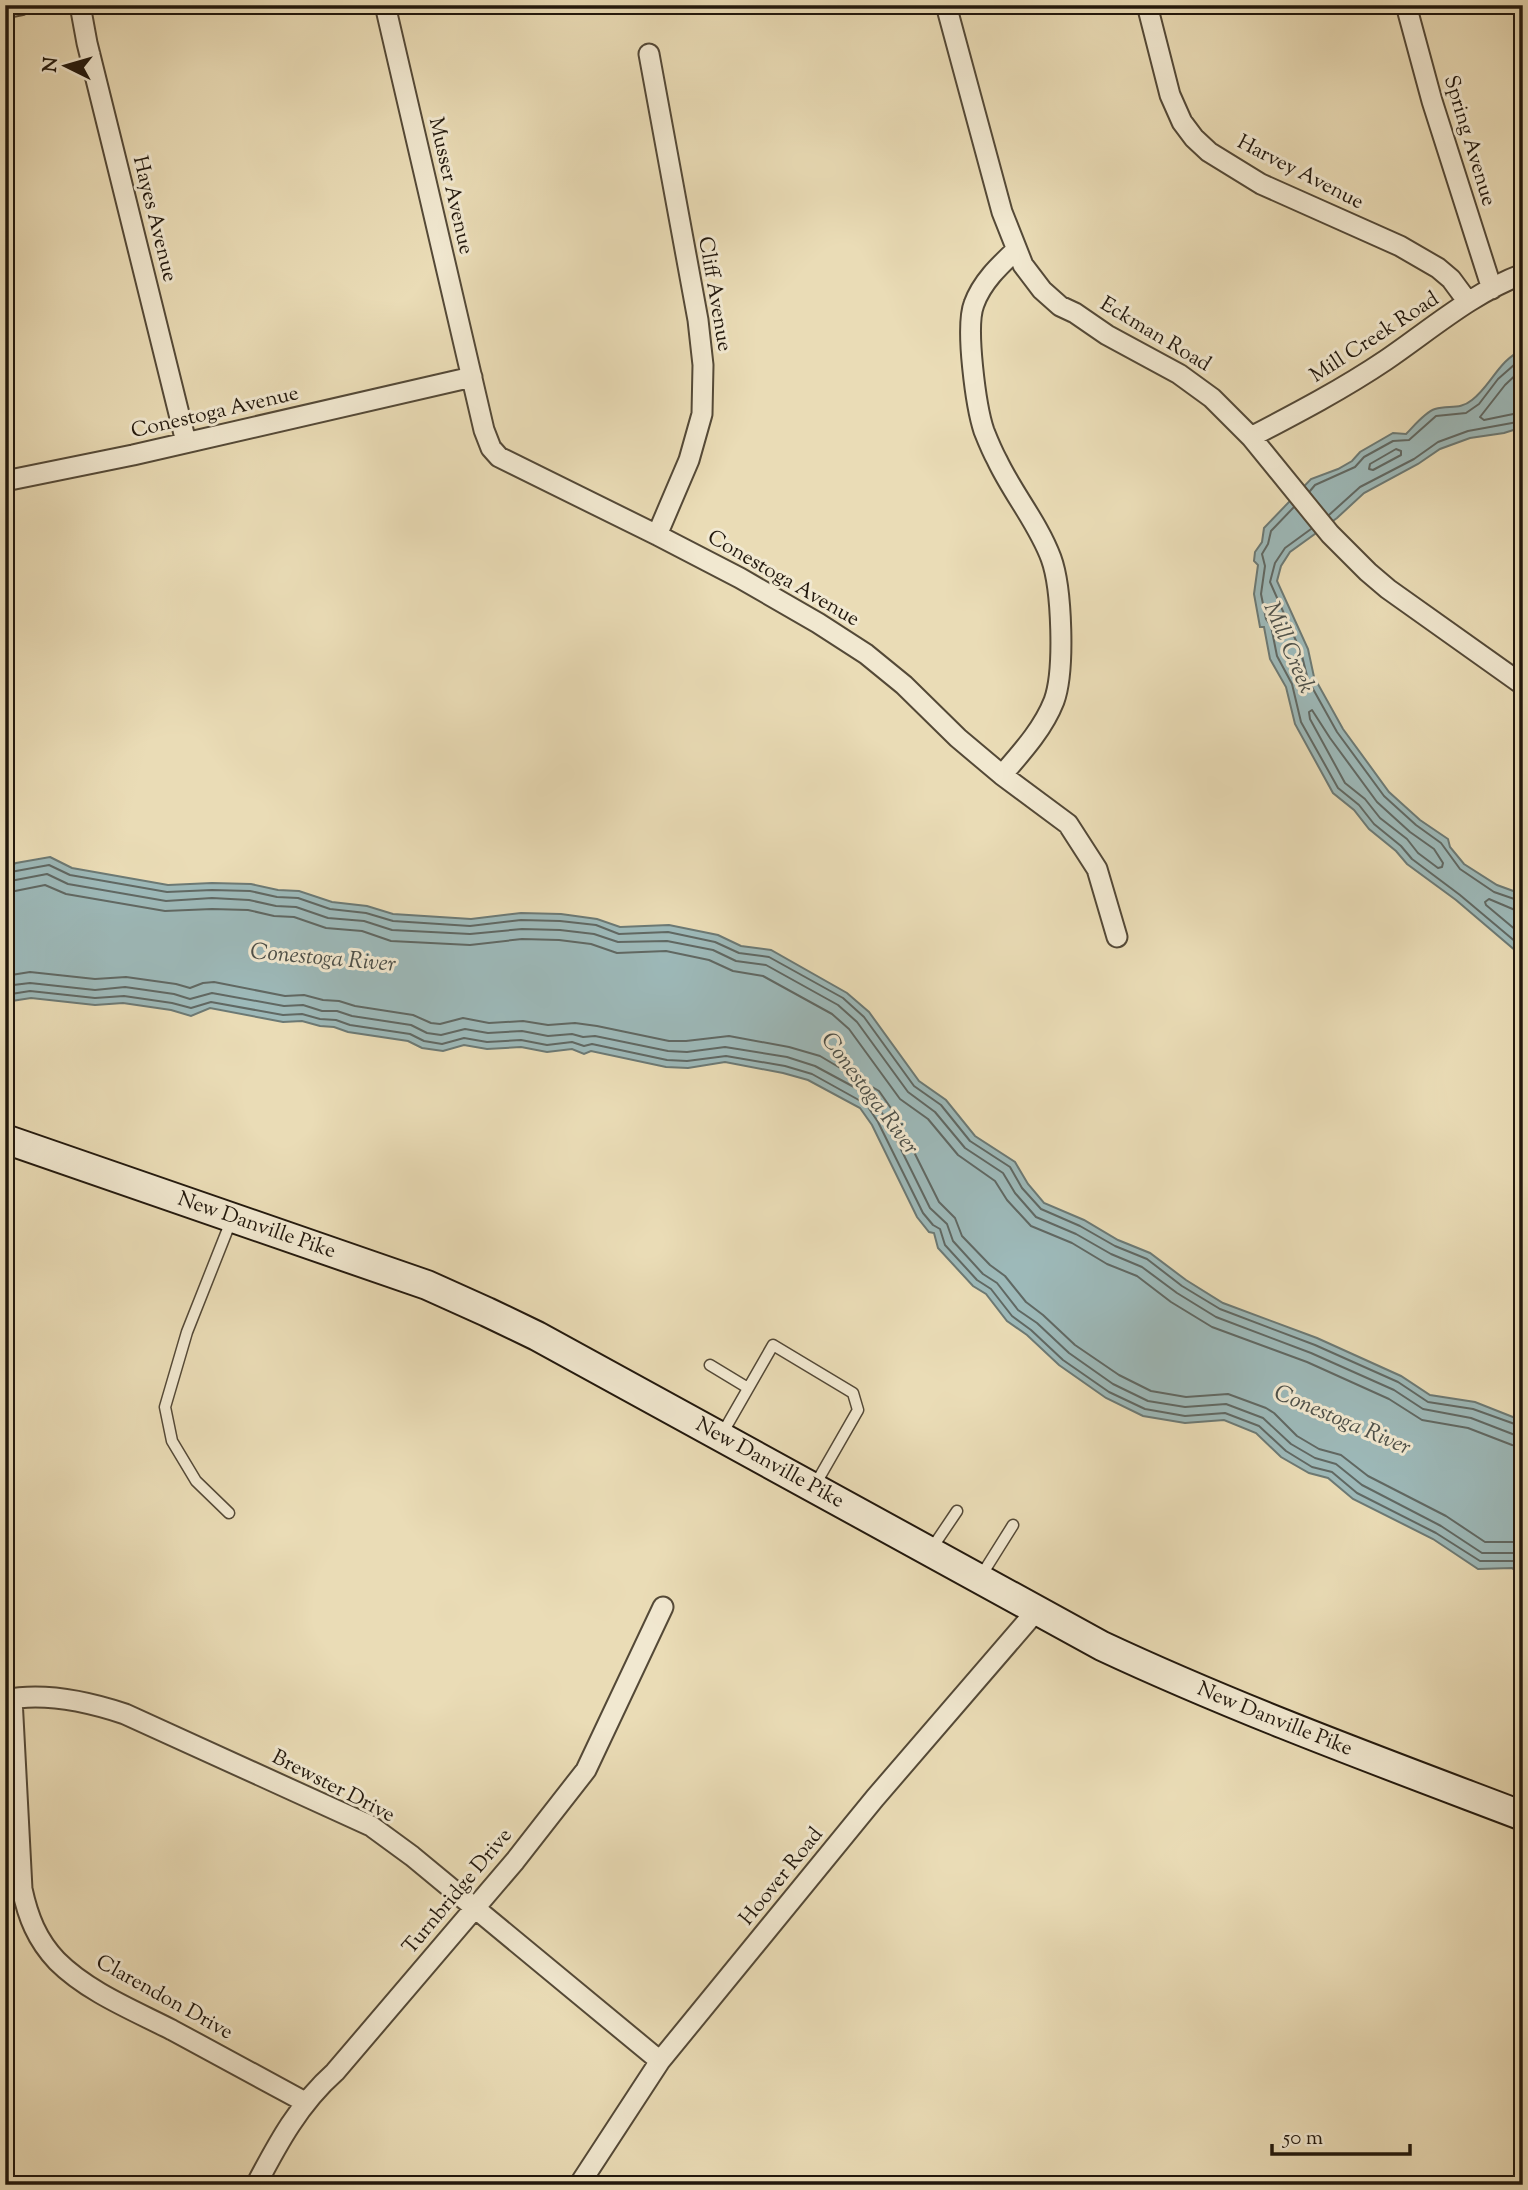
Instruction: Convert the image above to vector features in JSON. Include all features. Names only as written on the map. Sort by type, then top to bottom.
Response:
[{"type":"main road","name":"New Danville Pike","points":[[5,1139],[415,1280],[451,1296],[537,1336],[1102,1646],[1293,1729],[1523,1816]]},
{"type":"street","points":[[5,8],[20,5]]},
{"type":"street","name":"Hayes Avenue","points":[[80,5],[87,43],[186,442]]},
{"type":"street","name":"Musser Avenue","points":[[385,5],[472,377]]},
{"type":"street","name":"Eckman Road","points":[[946,5],[1002,212],[1023,265],[1042,290],[1060,306],[1107,335],[1198,386],[1251,437],[1330,534],[1388,589],[1523,685]]},
{"type":"street","name":"Harvey Avenue","points":[[1146,5],[1170,95],[1182,122],[1209,152],[1261,184],[1400,246],[1438,268],[1451,279],[1468,302]]},
{"type":"street","name":"Spring Avenue","points":[[1406,5],[1432,101],[1492,289]]},
{"type":"street","name":"Cliff Avenue","points":[[649,54],[698,320],[703,365],[702,414],[690,460],[657,535]]},
{"type":"street","points":[[1002,775],[1046,719],[1055,698],[1060,670],[1058,598],[1052,560],[983,429],[974,378],[972,307],[983,285],[1016,250]]},
{"type":"street","name":"Mill Creek Road","points":[[1251,437],[1324,399],[1385,361],[1468,302],[1523,274]]},
{"type":"street","name":"Conestoga Avenue","points":[[7,481],[472,377],[484,430],[491,448],[499,457],[657,535],[818,623],[866,654],[904,685],[958,738],[1068,824],[1097,869],[1116,937]]},
{"type":"street","name":"Turnbridge Drive","points":[[256,2185],[286,2129],[305,2102],[335,2072],[514,1861],[586,1770],[663,1607]]},
{"type":"street","name":"Hoover Road","points":[[579,2185],[660,2061],[875,1798],[1037,1610]]},
{"type":"street","name":"Brewster Drive","points":[[9,1699],[42,1698],[104,1707],[125,1714],[371,1826],[412,1856],[660,2061]]},
{"type":"street","name":"Clarendon Drive","points":[[9,1699],[22,1889],[27,1913],[45,1947],[58,1962],[92,1988],[305,2102]]},
{"type":"lane","points":[[229,1513],[196,1481],[172,1440],[165,1407],[187,1332],[232,1217]]},
{"type":"lane","points":[[720,1437],[773,1345],[853,1392],[858,1410],[814,1487]]},
{"type":"lane","points":[[710,1365],[748,1388]]},
{"type":"lane","points":[[930,1551],[957,1511]]},
{"type":"lane","points":[[979,1580],[1013,1525]]},
{"type":"water","name":"Mill Creek","points":[[1523,350],[1523,427],[1470,438],[1440,449],[1364,493],[1337,518],[1290,552],[1281,566],[1277,581],[1308,649],[1314,677],[1343,729],[1389,792],[1420,820],[1448,839],[1450,847],[1464,864],[1523,898],[1523,957],[1456,900],[1407,864],[1396,851],[1369,829],[1354,810],[1333,793],[1295,724],[1286,687],[1270,659],[1254,594],[1258,565],[1254,561],[1255,552],[1262,542],[1264,528],[1311,479],[1338,469],[1352,461],[1360,452],[1393,433],[1406,434],[1431,411],[1468,403],[1479,394],[1501,366]]},
{"type":"water","name":"Conestoga River","points":[[50,857],[72,868],[168,885],[251,884],[299,891],[332,902],[367,906],[393,914],[471,919],[521,913],[561,914],[597,919],[620,927],[669,925],[718,935],[741,946],[771,950],[847,993],[869,1012],[919,1081],[946,1100],[975,1136],[1015,1162],[1044,1203],[1150,1253],[1223,1303],[1317,1338],[1401,1376],[1430,1395],[1475,1402],[1523,1421],[1523,1577],[1512,1568],[1478,1569],[1433,1539],[1353,1499],[1328,1478],[1309,1473],[1281,1457],[1256,1433],[1224,1420],[1185,1423],[1143,1416],[1106,1398],[1059,1365],[1027,1335],[1007,1321],[986,1294],[973,1286],[938,1248],[934,1233],[929,1232],[917,1217],[872,1125],[860,1108],[808,1080],[725,1062],[688,1068],[666,1067],[591,1051],[584,1054],[572,1049],[547,1052],[521,1047],[487,1049],[464,1045],[443,1051],[422,1048],[408,1041],[348,1032],[302,1021],[283,1022],[210,1008],[191,1016],[171,1010],[123,1003],[95,1005],[31,998],[5,1002],[5,868],[16,863]]}]
